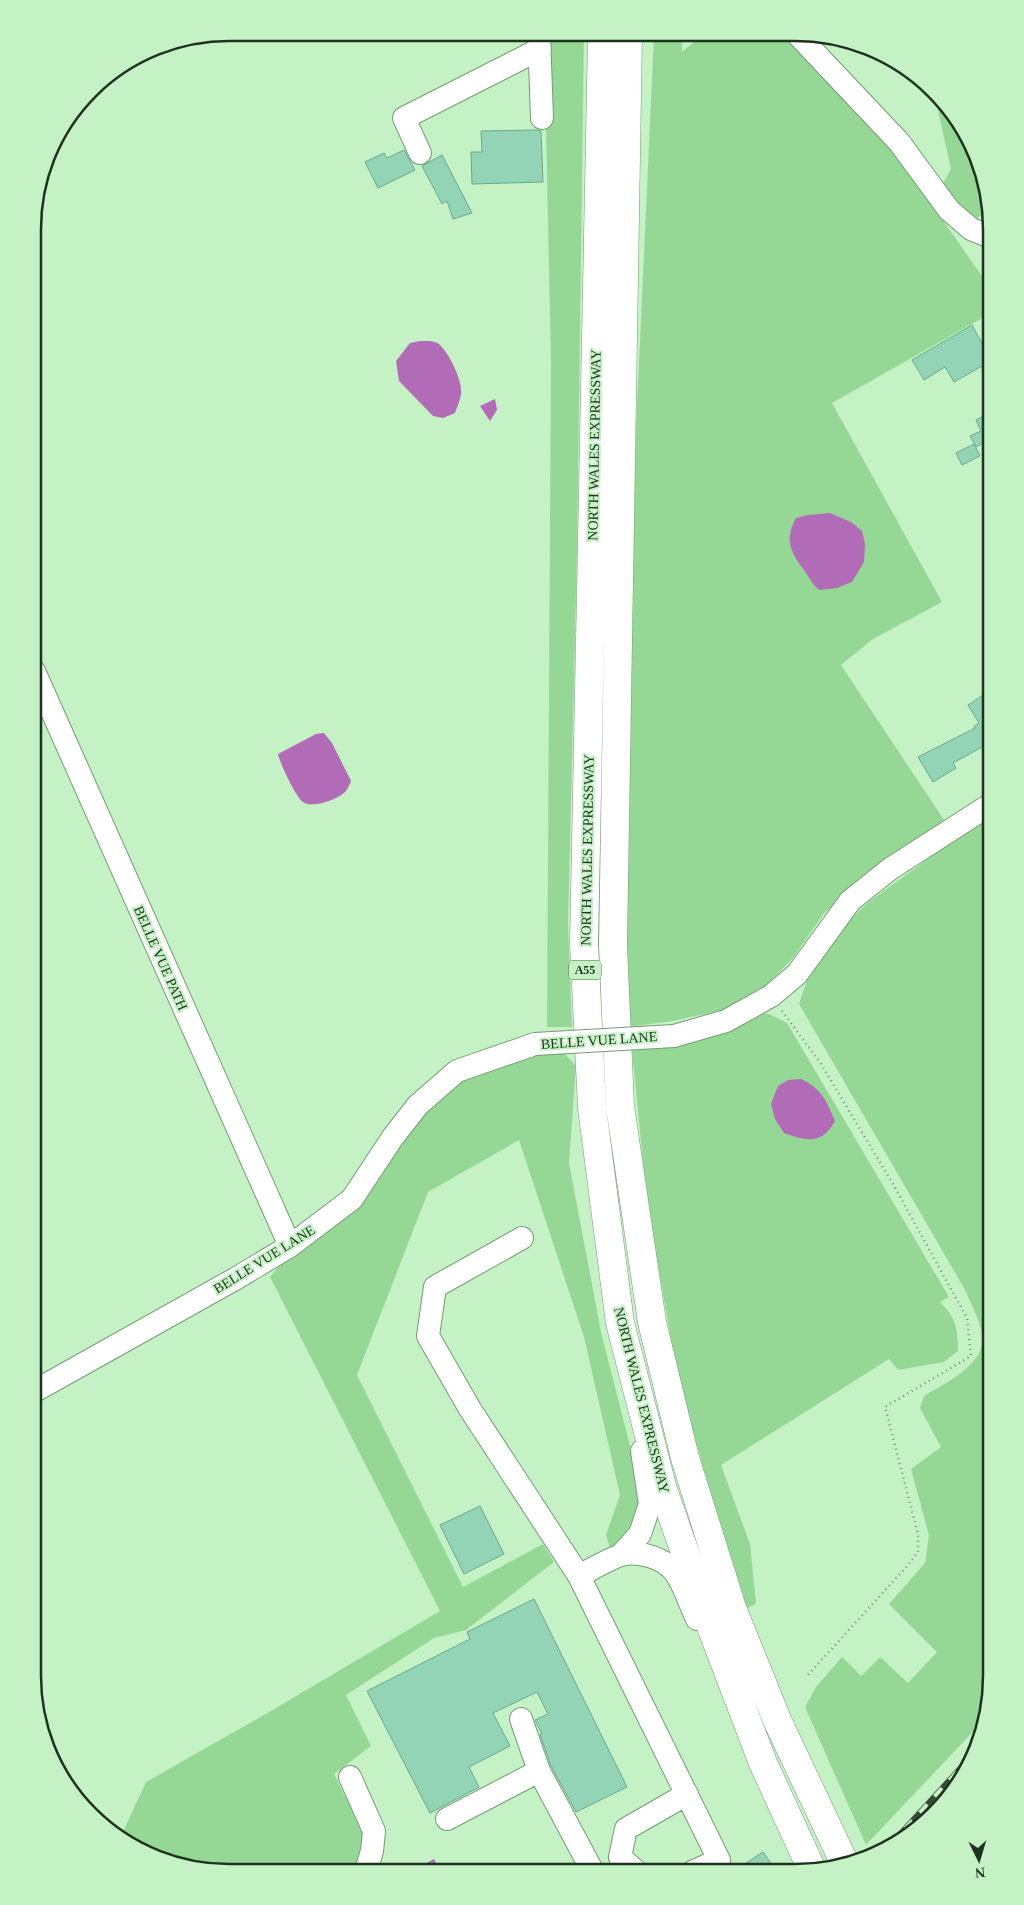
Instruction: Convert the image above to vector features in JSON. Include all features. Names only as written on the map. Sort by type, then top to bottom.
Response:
[{"type":"highway","name":"NORTH WALES EXPRESSWAY","points":[[602,41],[584,944],[592,1108],[620,1323],[663,1490],[713,1632],[763,1763],[809,1863]]},
{"type":"highway","name":"NORTH WALES EXPRESSWAY","points":[[628,41],[613,945],[620,1106],[652,1322],[685,1458],[732,1608],[778,1722],[842,1857]]},
{"type":"street","points":[[420,154],[404,118],[539,42],[542,118]]},
{"type":"street","points":[[804,42],[899,142],[949,210],[971,229],[983,234]]},
{"type":"street","name":"BELLE VUE PATH","points":[[41,687],[290,1246]]},
{"type":"street","name":"BELLE VUE LANE","points":[[41,1388],[235,1279],[290,1246],[352,1199],[393,1137],[418,1105],[457,1071],[535,1044],[674,1036],[726,1021],[771,996],[797,974],[850,901],[890,869],[983,809]]},
{"type":"street","points":[[522,1238],[435,1287],[428,1336],[470,1409],[579,1576],[719,1860],[710,1864]]},
{"type":"street","points":[[579,1576],[621,1555],[640,1534],[650,1504],[628,1352]]},
{"type":"street","points":[[621,1555],[633,1554],[651,1557],[664,1562],[676,1573],[763,1763]]},
{"type":"street","points":[[521,1719],[539,1771],[589,1864]]},
{"type":"street","points":[[447,1819],[539,1771]]},
{"type":"street","points":[[350,1778],[374,1831],[372,1851],[368,1864]]},
{"type":"street","points":[[628,1864],[620,1857],[626,1829],[687,1794]]},
{"type":"path","points":[[771,996],[821,1064],[893,1184],[967,1318],[971,1356],[885,1408],[918,1534],[918,1552],[806,1677]]},
{"type":"green space","points":[[544,41],[584,41],[577,551],[568,925],[572,1027],[547,1027],[551,362]]},
{"type":"green space","points":[[654,41],[682,41],[682,52],[695,41],[792,41],[846,97],[905,166],[983,278],[983,318],[832,403],[942,602],[873,639],[841,665],[944,820],[824,913],[793,958],[763,989],[723,1010],[673,1021],[627,1027],[627,881],[636,428]]},
{"type":"green space","points":[[937,106],[958,135],[973,169],[982,215],[971,223],[942,185],[951,169]]},
{"type":"green space","points":[[983,821],[983,1675],[981,1700],[974,1730],[866,1845],[805,1707],[816,1687],[842,1657],[861,1676],[880,1657],[908,1683],[937,1652],[889,1604],[925,1563],[929,1535],[911,1469],[941,1447],[920,1408],[924,1396],[953,1379],[971,1364],[982,1346],[982,1335],[964,1288],[799,1004],[808,977],[847,922],[870,901]]},
{"type":"green space","points":[[759,1013],[769,1014],[787,1023],[949,1297],[940,1302],[953,1318],[958,1351],[944,1362],[898,1370],[889,1359],[721,1465],[750,1544],[756,1604],[747,1608],[725,1547],[677,1373],[647,1203],[632,1050],[651,1048]]},
{"type":"green space","points":[[564,1053],[576,1066],[569,1163],[601,1332],[643,1497],[637,1524],[613,1558],[606,1535],[620,1495],[584,1337],[519,1140],[428,1192],[357,1375],[463,1587],[543,1544],[554,1562],[466,1630],[434,1638],[346,1695],[371,1746],[334,1774],[364,1833],[361,1864],[230,1864],[205,1862],[169,1854],[135,1839],[123,1831],[146,1782],[440,1611],[270,1277],[293,1249],[460,1076],[531,1055]]},
{"type":"shaded area","points":[[432,341],[439,344],[451,360],[458,375],[461,388],[459,402],[455,413],[443,418],[433,416],[399,381],[396,361],[410,343]]},
{"type":"shaded area","points":[[495,399],[497,410],[490,421],[480,406]]},
{"type":"shaded area","points":[[830,513],[851,522],[862,531],[865,544],[864,562],[852,582],[837,588],[819,590],[793,554],[790,534],[796,518]]},
{"type":"shaded area","points":[[324,733],[332,743],[351,781],[346,791],[338,797],[319,804],[307,804],[296,793],[278,754],[316,734]]},
{"type":"shaded area","points":[[801,1079],[819,1091],[835,1121],[825,1134],[813,1139],[800,1138],[784,1133],[775,1119],[771,1104],[778,1086],[788,1080]]},
{"type":"shaded area","points":[[434,1859],[436,1864],[425,1864]]},
{"type":"building","points":[[481,131],[541,131],[543,182],[472,184],[471,152],[482,152]]},
{"type":"building","points":[[404,150],[415,170],[378,188],[365,162],[384,153],[387,158]]},
{"type":"building","points":[[442,155],[472,213],[453,219],[447,201],[442,204],[422,166]]},
{"type":"building","points":[[972,325],[983,345],[983,366],[954,382],[945,367],[924,380],[912,360]]},
{"type":"building","points":[[983,416],[983,443],[976,447],[970,436],[981,431],[976,420]]},
{"type":"building","points":[[974,444],[980,456],[962,465],[956,453]]},
{"type":"building","points":[[983,695],[983,746],[953,763],[956,768],[933,782],[918,757],[975,728],[974,726],[979,723],[968,705]]},
{"type":"building","points":[[480,1506],[504,1554],[464,1574],[440,1525]]},
{"type":"building","points":[[534,1599],[627,1787],[576,1812],[551,1766],[540,1734],[542,1734],[535,1720],[548,1714],[537,1692],[493,1713],[510,1746],[469,1767],[479,1787],[430,1813],[367,1691],[470,1639],[467,1632]]},
{"type":"building","points":[[763,1852],[771,1864],[744,1864]]},
{"type":"railway","points":[[907,1826],[956,1773]]}]
